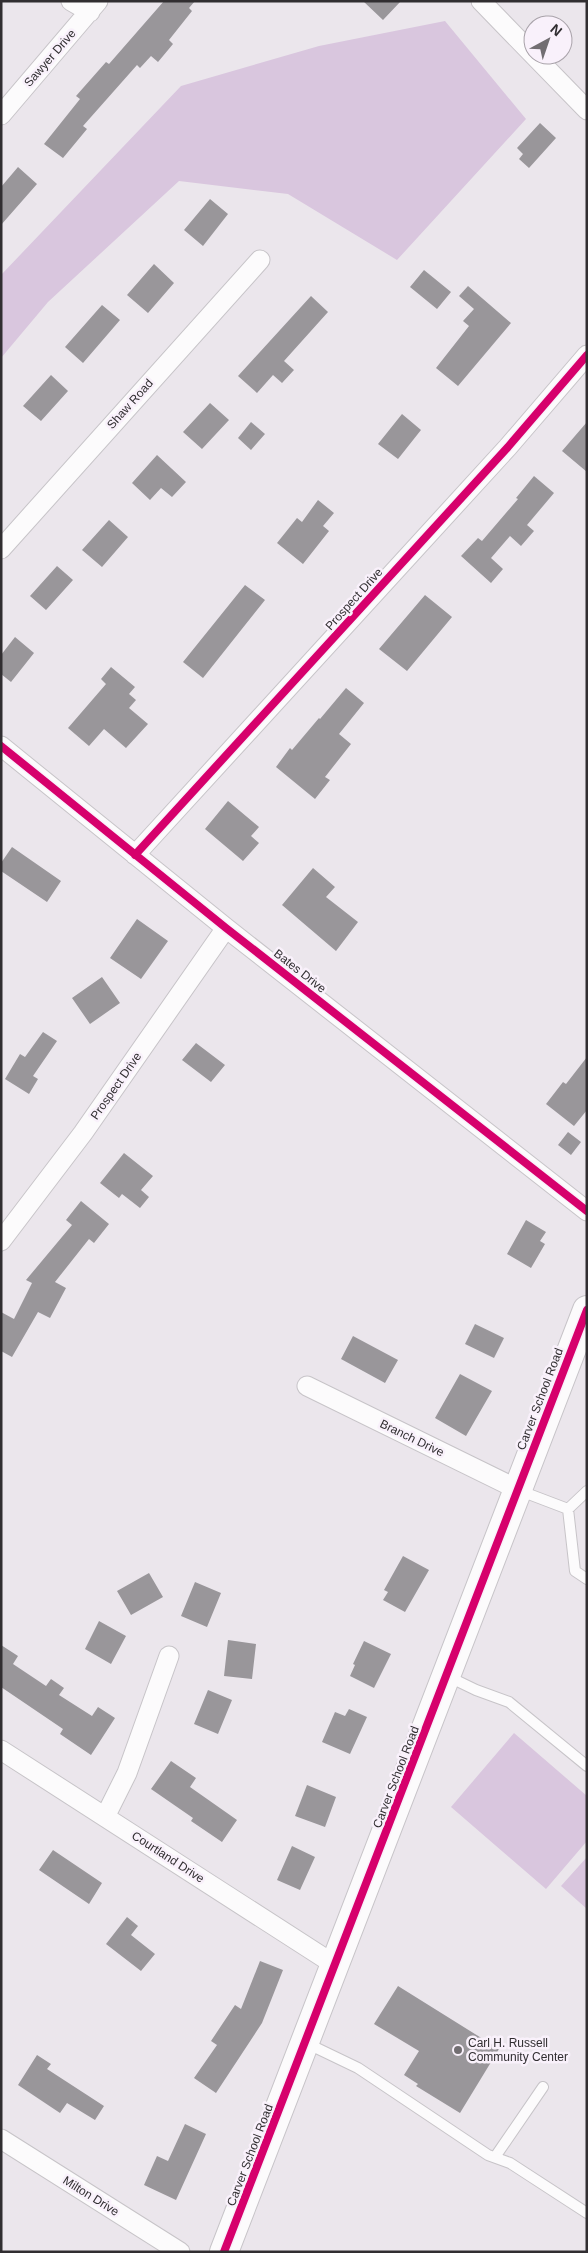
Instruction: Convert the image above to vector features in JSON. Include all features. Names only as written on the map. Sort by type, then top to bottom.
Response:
[{"type":"main road","name":"Carver School Road","points":[[224,2252],[587,1310]]},
{"type":"street","points":[[71,1],[94,7]]},
{"type":"street","points":[[481,1],[587,110]]},
{"type":"street","name":"Sawyer Drive","points":[[1,115],[94,7]]},
{"type":"street","name":"Shaw Road","points":[[1,549],[260,260]]},
{"type":"street","name":"Prospect Drive","points":[[135,855],[501,454],[587,354]]},
{"type":"street","name":"Bates Drive","points":[[1,746],[226,928],[587,1211]]},
{"type":"street","name":"Prospect Drive","points":[[1,1241],[83,1132],[226,928]]},
{"type":"street","name":"Branch Drive","points":[[307,1386],[517,1489]]},
{"type":"street","points":[[105,1817],[127,1773],[169,1656]]},
{"type":"street","name":"Courtland Drive","points":[[1,1750],[335,1965]]},
{"type":"street","name":"Milton Drive","points":[[1,2140],[180,2252]]},
{"type":"lane","points":[[517,1489],[568,1509]]},
{"type":"lane","points":[[568,1509],[587,1490]]},
{"type":"lane","points":[[568,1509],[575,1571],[587,1578]]},
{"type":"lane","points":[[446,1675],[476,1690],[508,1702],[587,1766]]},
{"type":"lane","points":[[305,2042],[358,2068],[488,2155],[510,2163],[587,2213]]},
{"type":"lane","points":[[495,2157],[543,2087]]},
{"type":"shaded area","points":[[445,21],[526,119],[397,260],[288,194],[179,181],[48,302],[1,358],[1,275],[181,86],[319,46]]},
{"type":"shaded area","points":[[514,1733],[587,1796],[587,1841],[546,1889],[451,1807]]},
{"type":"shaded area","points":[[587,1857],[587,1909],[561,1886]]},
{"type":"building","points":[[164,1],[195,1],[189,8],[192,11],[169,40],[173,44],[158,62],[151,56],[140,68],[137,65],[83,126],[87,129],[63,158],[44,144],[80,99],[76,96],[106,62],[109,64]]},
{"type":"building","points":[[363,1],[401,1],[383,20]]},
{"type":"building","points":[[540,123],[556,138],[529,168],[519,159],[523,154],[517,148]]},
{"type":"building","points":[[18,167],[37,184],[1,225],[1,187]]},
{"type":"building","points":[[210,199],[228,214],[203,246],[184,230]]},
{"type":"building","points":[[154,264],[174,283],[148,313],[127,295]]},
{"type":"building","points":[[424,270],[451,292],[437,309],[410,287]]},
{"type":"building","points":[[468,286],[511,323],[458,386],[436,368],[469,326],[463,321],[474,309],[459,296]]},
{"type":"building","points":[[311,296],[328,312],[284,361],[294,370],[282,383],[273,375],[257,393],[238,376]]},
{"type":"building","points":[[102,305],[120,320],[83,363],[65,347]]},
{"type":"building","points":[[51,375],[68,391],[41,421],[23,406]]},
{"type":"building","points":[[210,403],[229,420],[202,449],[183,432]]},
{"type":"building","points":[[402,414],[421,430],[398,459],[378,444]]},
{"type":"building","points":[[251,422],[265,434],[251,450],[238,438]]},
{"type":"building","points":[[587,422],[587,472],[562,451]]},
{"type":"building","points":[[157,455],[186,482],[172,497],[161,488],[150,500],[132,483]]},
{"type":"building","points":[[534,476],[554,493],[527,525],[534,531],[521,546],[510,536],[491,558],[503,569],[491,583],[461,556],[478,538],[482,541],[518,499],[516,498]]},
{"type":"building","points":[[318,500],[334,513],[323,526],[329,531],[303,564],[277,543],[297,518],[302,522]]},
{"type":"building","points":[[109,520],[128,537],[102,567],[82,550]]},
{"type":"building","points":[[57,566],[73,580],[46,610],[30,596]]},
{"type":"building","points":[[245,585],[265,600],[203,678],[183,662]]},
{"type":"building","points":[[425,595],[452,617],[407,671],[379,649]]},
{"type":"building","points":[[15,637],[34,653],[11,682],[1,674],[1,655]]},
{"type":"building","points":[[111,667],[135,687],[129,694],[136,700],[129,708],[148,724],[126,748],[104,729],[89,746],[68,728],[106,684],[101,679]]},
{"type":"building","points":[[346,688],[364,703],[339,734],[351,744],[325,777],[330,780],[315,799],[276,767],[290,748],[292,750]]},
{"type":"building","points":[[228,801],[259,827],[251,836],[259,843],[243,861],[205,829]]},
{"type":"building","points":[[12,847],[61,881],[47,902],[1,871],[1,863]]},
{"type":"building","points":[[313,868],[335,887],[326,897],[358,922],[336,951],[282,905]]},
{"type":"building","points":[[137,919],[168,941],[141,979],[110,958]]},
{"type":"building","points":[[102,977],[120,1003],[90,1024],[72,998]]},
{"type":"building","points":[[43,1032],[57,1041],[33,1076],[38,1079],[29,1094],[5,1079],[20,1054],[25,1057]]},
{"type":"building","points":[[196,1043],[225,1065],[211,1082],[182,1060]]},
{"type":"building","points":[[587,1057],[587,1110],[574,1126],[546,1104],[563,1082],[566,1084]]},
{"type":"building","points":[[568,1132],[581,1142],[571,1155],[558,1145]]},
{"type":"building","points":[[124,1153],[153,1176],[141,1190],[149,1197],[140,1208],[122,1194],[119,1198],[100,1183]]},
{"type":"building","points":[[81,1201],[109,1224],[94,1243],[89,1239],[55,1282],[66,1288],[50,1318],[38,1312],[12,1357],[1,1351],[1,1312],[14,1319],[32,1283],[26,1280],[72,1225],[66,1220]]},
{"type":"building","points":[[526,1220],[546,1232],[540,1241],[545,1244],[531,1268],[507,1254]]},
{"type":"building","points":[[475,1324],[504,1338],[494,1358],[465,1344]]},
{"type":"building","points":[[353,1336],[398,1360],[385,1383],[341,1359]]},
{"type":"building","points":[[460,1374],[492,1391],[466,1436],[435,1418]]},
{"type":"building","points":[[403,1556],[429,1570],[405,1612],[383,1600],[388,1592],[384,1590]]},
{"type":"building","points":[[149,1573],[163,1597],[131,1615],[117,1591]]},
{"type":"building","points":[[195,1582],[221,1593],[207,1627],[181,1616]]},
{"type":"building","points":[[99,1621],[126,1636],[111,1664],[85,1649]]},
{"type":"building","points":[[228,1640],[256,1644],[252,1679],[224,1676]]},
{"type":"building","points":[[364,1641],[391,1654],[374,1688],[350,1676],[355,1665],[353,1664]]},
{"type":"building","points":[[1,1645],[18,1656],[13,1664],[46,1686],[51,1679],[64,1688],[59,1695],[92,1716],[98,1707],[115,1718],[91,1755],[60,1734],[63,1729],[1,1687]]},
{"type":"building","points":[[208,1690],[232,1700],[218,1734],[194,1724]]},
{"type":"building","points":[[349,1709],[367,1717],[350,1754],[322,1742],[335,1712],[345,1716]]},
{"type":"building","points":[[171,1761],[196,1778],[190,1787],[237,1820],[222,1842],[191,1821],[193,1818],[151,1789]]},
{"type":"building","points":[[307,1785],[336,1797],[325,1827],[295,1816]]},
{"type":"building","points":[[292,1846],[315,1857],[300,1890],[277,1880]]},
{"type":"building","points":[[53,1850],[102,1883],[89,1904],[39,1870]]},
{"type":"building","points":[[127,1917],[138,1926],[131,1935],[155,1954],[141,1971],[106,1944]]},
{"type":"building","points":[[260,1961],[283,1970],[262,2023],[216,2093],[194,2078],[217,2045],[211,2041],[235,2005],[241,2009]]},
{"type":"building","name":"Carl H. Russell Community Center","points":[[398,1986],[499,2049],[460,2113],[416,2086],[418,2084],[404,2075],[419,2051],[374,2024]]},
{"type":"building","points":[[37,2055],[51,2064],[47,2069],[104,2106],[95,2120],[67,2103],[60,2113],[18,2085]]},
{"type":"building","points":[[185,2124],[206,2134],[176,2200],[144,2185],[157,2156],[168,2161]]},
{"type":"cycle path","points":[[135,855],[508,447],[587,355]]},
{"type":"cycle path","points":[[1,746],[226,928],[587,1211]]},
{"type":"cycle path","points":[[224,2252],[587,1310]]},
{"type":"place","name":"Carl H. Russell Community Center","points":[[458,2050]]}]
